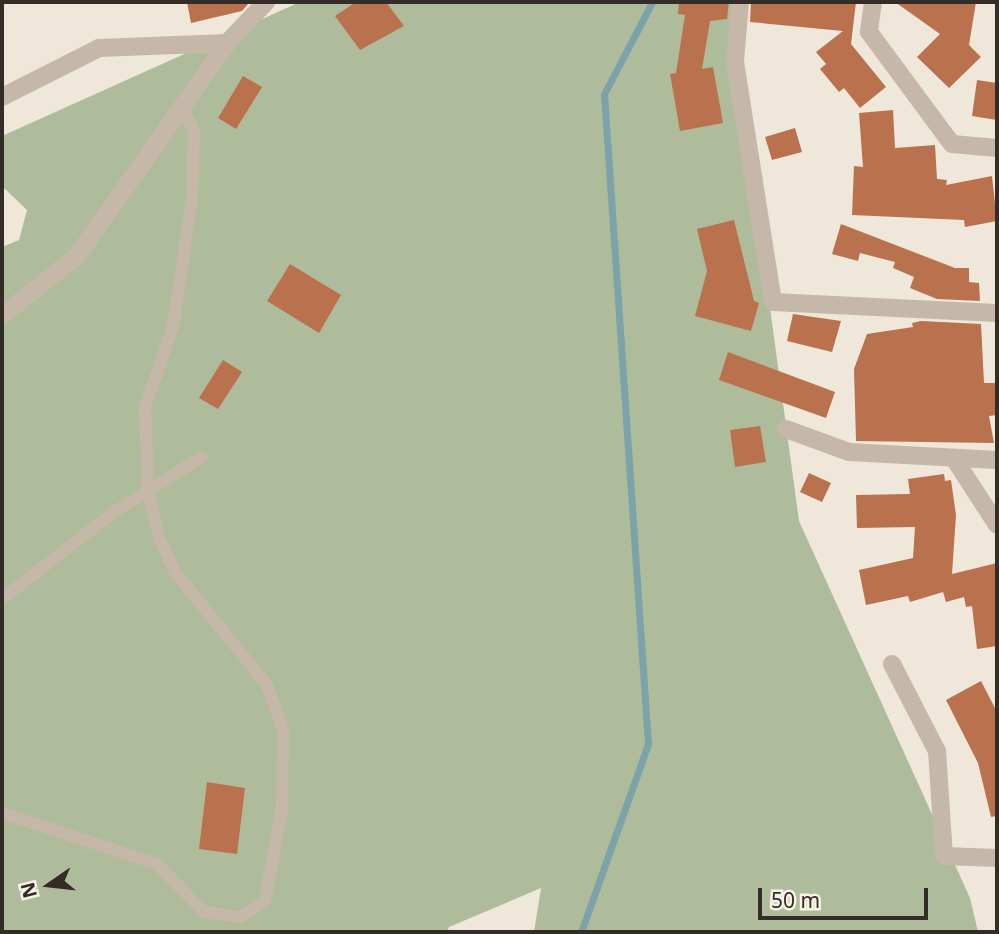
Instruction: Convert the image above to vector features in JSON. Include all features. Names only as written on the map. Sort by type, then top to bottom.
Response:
[{"type":"street","points":[[2,316],[78,256],[227,43],[266,2]]},
{"type":"street","points":[[740,2],[735,62],[773,302],[997,313]]},
{"type":"street","points":[[873,2],[869,32],[952,144],[997,148]]},
{"type":"street","points":[[2,97],[99,48],[227,43]]},
{"type":"street","points":[[786,429],[849,452],[955,460],[997,460]]},
{"type":"street","points":[[955,460],[997,525]]},
{"type":"street","points":[[892,664],[937,751],[944,856],[997,858]]},
{"type":"lane","points":[[2,813],[157,864],[204,912],[241,916],[265,900],[282,809],[283,729],[267,685],[176,572],[159,537],[148,491],[145,407],[173,327],[192,198],[194,131],[182,106]]},
{"type":"lane","points":[[2,599],[148,491],[202,457]]},
{"type":"green space","points":[[300,2],[736,2],[731,21],[799,521],[970,898],[978,932],[534,932],[541,888],[449,927],[447,932],[2,932],[2,247],[19,240],[27,210],[2,186],[2,136]]},
{"type":"building","points":[[187,2],[249,3],[242,11],[191,23]]},
{"type":"building","points":[[356,2],[386,2],[404,26],[360,50],[335,16]]},
{"type":"building","points":[[679,2],[729,2],[727,19],[710,21],[702,69],[713,67],[723,123],[680,131],[670,74],[676,73],[685,15],[678,14]]},
{"type":"building","points":[[751,2],[856,2],[851,44],[886,87],[860,108],[844,88],[839,92],[820,69],[826,64],[816,52],[843,31],[750,22]]},
{"type":"building","points":[[895,2],[976,2],[969,45],[981,57],[949,88],[917,57],[940,34]]},
{"type":"building","points":[[243,76],[262,87],[236,129],[218,118]]},
{"type":"building","points":[[977,80],[997,83],[997,120],[972,116]]},
{"type":"building","points":[[893,110],[895,148],[935,145],[937,179],[947,180],[946,185],[992,176],[997,221],[965,227],[964,220],[852,215],[854,166],[863,167],[859,113]]},
{"type":"building","points":[[795,128],[802,152],[772,160],[765,137]]},
{"type":"building","points":[[734,220],[754,301],[759,303],[751,331],[695,316],[707,271],[697,229]]},
{"type":"building","points":[[841,224],[955,268],[969,268],[969,282],[979,283],[980,301],[937,299],[910,288],[914,277],[893,268],[895,262],[860,253],[858,261],[832,254]]},
{"type":"building","points":[[290,264],[341,295],[319,333],[267,301]]},
{"type":"building","points":[[793,314],[841,321],[832,352],[787,341]]},
{"type":"building","points":[[921,321],[981,324],[984,383],[997,383],[997,415],[989,416],[994,443],[856,441],[854,369],[867,334],[913,327],[912,323]]},
{"type":"building","points":[[728,352],[835,392],[826,418],[719,380]]},
{"type":"building","points":[[223,360],[242,372],[218,409],[199,398]]},
{"type":"building","points":[[760,426],[766,462],[735,467],[730,430]]},
{"type":"building","points":[[809,473],[831,483],[822,502],[800,492]]},
{"type":"building","points":[[944,474],[945,481],[951,480],[956,515],[952,574],[997,563],[997,646],[977,649],[972,606],[966,607],[964,597],[946,602],[943,592],[910,602],[908,596],[866,605],[859,570],[913,558],[915,527],[857,528],[856,495],[910,494],[908,479]]},
{"type":"building","points":[[981,681],[997,712],[997,816],[991,817],[978,763],[946,700]]},
{"type":"building","points":[[207,782],[245,788],[237,854],[199,849]]},
{"type":"waterway","points":[[581,932],[648,744],[604,94],[652,2]]}]
